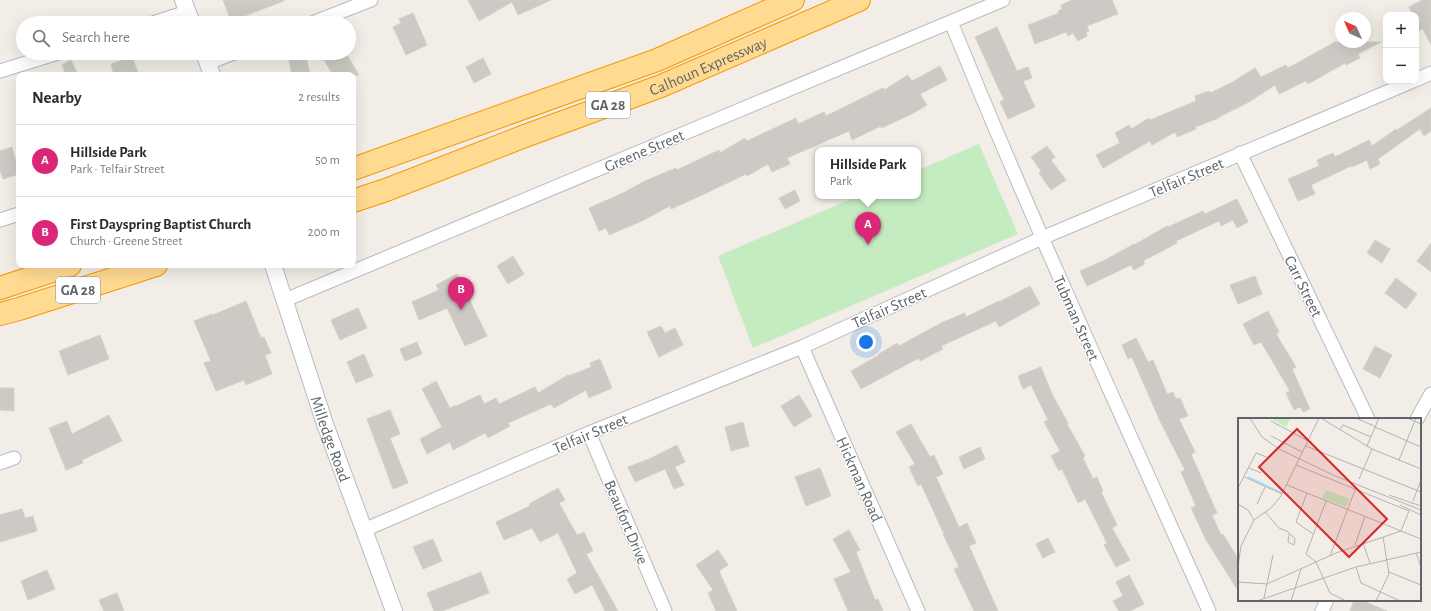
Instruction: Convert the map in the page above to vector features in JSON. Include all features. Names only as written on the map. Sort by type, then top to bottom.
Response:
[{"type":"highway","name":"Calhoun Expressway","points":[[356,168],[657,60],[793,0]]},
{"type":"highway","name":"Calhoun Expressway","points":[[356,200],[661,86],[859,0]]},
{"type":"highway","name":"GA 28","points":[[0,288],[61,268]]},
{"type":"highway","name":"GA 28","points":[[0,314],[147,268]]},
{"type":"street","points":[[330,16],[371,0]]},
{"type":"street","name":"Greene Street","points":[[285,300],[1003,0]]},
{"type":"street","points":[[175,16],[187,12]]},
{"type":"street","name":"Tubman Street","points":[[951,22],[995,130],[1042,238],[1209,611]]},
{"type":"street","points":[[0,71],[35,60]]},
{"type":"street","points":[[208,64],[217,60]]},
{"type":"street","points":[[1419,79],[1431,73]]},
{"type":"street","name":"Telfair Street","points":[[364,530],[589,433],[802,347],[1042,238],[1405,84]]},
{"type":"street","name":"Carr Street","points":[[1240,153],[1368,418]]},
{"type":"street","points":[[0,220],[16,215]]},
{"type":"street","name":"Milledge Road","points":[[275,271],[325,424],[394,611]]},
{"type":"street","name":"Hickman Road","points":[[802,347],[918,611]]},
{"type":"street","points":[[1418,418],[1431,394]]},
{"type":"street","name":"Beaufort Drive","points":[[589,433],[665,611]]},
{"type":"street","points":[[0,463],[14,458]]},
{"type":"street","points":[[1322,611],[1327,601]]},
{"type":"green space","points":[[979,144],[1018,234],[753,348],[718,256],[851,199],[921,199],[921,169]]},
{"type":"building","points":[[223,0],[284,0],[244,16],[229,16]]},
{"type":"building","points":[[468,0],[551,0],[518,15],[512,2],[479,21]]},
{"type":"building","points":[[1072,0],[1112,0],[1118,14],[1087,26],[1089,31],[1086,32],[1087,36],[1078,41],[1073,33],[1068,36],[1066,32],[1035,44],[1028,25],[1059,13],[1058,11],[1062,9],[1061,5]]},
{"type":"building","points":[[1422,0],[1431,0],[1431,45],[1423,29],[1419,31],[1419,12],[1412,12],[1409,7]]},
{"type":"building","points":[[413,13],[427,45],[406,55],[393,27],[401,23],[399,19]]},
{"type":"building","points":[[997,27],[1017,71],[1028,67],[1032,78],[1023,81],[1035,107],[1008,119],[1000,102],[1004,100],[975,37]]},
{"type":"building","points":[[1335,42],[1335,48],[1370,48],[1358,54],[1360,58],[1346,65],[1345,63],[1308,84],[1306,81],[1279,94],[1275,85],[1249,102],[1219,118],[1195,127],[1196,129],[1177,137],[1175,132],[1152,145],[1150,141],[1103,168],[1096,155],[1120,143],[1115,133],[1129,125],[1131,129],[1149,118],[1150,120],[1196,101],[1195,96],[1209,91],[1210,93],[1231,83],[1255,68],[1261,77],[1286,65],[1288,68]]},
{"type":"building","points":[[1371,42],[1381,42],[1371,47]]},
{"type":"building","points":[[483,58],[491,74],[474,83],[466,67]]},
{"type":"building","points":[[71,60],[77,72],[65,72],[62,65]]},
{"type":"building","points":[[123,60],[133,60],[138,72],[113,72],[111,64]]},
{"type":"building","points":[[289,60],[307,60],[309,72],[291,72]]},
{"type":"building","points":[[324,60],[350,60],[359,75],[356,75],[356,72],[331,72]]},
{"type":"building","points":[[940,66],[947,80],[920,94],[927,105],[912,114],[881,128],[881,126],[852,140],[849,131],[787,158],[790,164],[772,172],[768,164],[747,176],[746,174],[671,209],[670,206],[642,221],[609,235],[606,228],[599,231],[589,208],[623,193],[645,181],[676,168],[677,170],[719,150],[720,153],[745,138],[747,141],[796,118],[798,124],[824,112],[826,116],[883,88],[884,90],[908,75],[912,81]]},
{"type":"building","points":[[1431,108],[1431,131],[1424,136],[1420,129],[1378,159],[1380,164],[1370,169],[1367,160],[1311,185],[1315,194],[1298,201],[1288,179],[1319,166],[1317,160],[1333,153],[1335,157],[1369,140],[1372,146],[1396,129],[1397,130]]},
{"type":"building","points":[[1047,146],[1055,157],[1051,160],[1066,180],[1051,190],[1039,173],[1041,171],[1031,157]]},
{"type":"building","points":[[12,147],[16,162],[16,175],[3,179],[0,171],[0,151]]},
{"type":"building","points":[[795,190],[800,201],[785,209],[779,198]]},
{"type":"building","points":[[1237,199],[1248,222],[1237,228],[1233,220],[1221,226],[1219,221],[1176,241],[1177,243],[1143,261],[1145,264],[1134,270],[1131,265],[1087,286],[1080,271],[1134,245],[1167,226],[1168,227],[1203,211],[1205,214]]},
{"type":"building","points":[[1375,240],[1390,249],[1382,263],[1367,253]]},
{"type":"building","points":[[1431,243],[1431,272],[1417,261]]},
{"type":"building","points":[[513,256],[524,274],[508,284],[497,266]]},
{"type":"building","points":[[457,274],[487,336],[465,346],[447,308],[419,320],[412,302],[439,290],[436,285]]},
{"type":"building","points":[[1255,276],[1262,294],[1238,304],[1230,285]]},
{"type":"building","points":[[1396,278],[1417,294],[1406,309],[1385,293]]},
{"type":"building","points":[[1030,286],[1040,304],[999,327],[996,321],[941,346],[943,349],[920,361],[919,358],[861,389],[851,371],[897,343],[899,346],[941,323],[965,313],[966,317]]},
{"type":"building","points":[[246,301],[261,338],[264,337],[271,353],[265,355],[272,374],[246,385],[244,380],[216,391],[204,363],[211,361],[194,321],[212,314],[213,315]]},
{"type":"building","points":[[358,308],[367,328],[340,340],[331,320]]},
{"type":"building","points":[[1268,311],[1279,332],[1276,334],[1296,367],[1292,369],[1310,409],[1303,412],[1300,407],[1294,410],[1286,393],[1290,391],[1261,342],[1254,345],[1243,324]]},
{"type":"building","points":[[661,326],[665,333],[675,328],[683,345],[659,357],[647,332]]},
{"type":"building","points":[[100,335],[109,359],[68,375],[59,351]]},
{"type":"building","points":[[1136,338],[1148,362],[1153,360],[1167,394],[1173,392],[1176,399],[1180,398],[1188,416],[1179,419],[1195,452],[1191,454],[1217,513],[1212,515],[1221,535],[1223,534],[1238,558],[1238,590],[1206,540],[1191,508],[1196,506],[1181,472],[1185,470],[1160,421],[1132,357],[1128,359],[1122,345]]},
{"type":"building","points":[[417,342],[422,354],[405,361],[400,349]]},
{"type":"building","points":[[1375,346],[1392,355],[1380,378],[1363,369]]},
{"type":"building","points":[[364,354],[373,376],[356,383],[347,362]]},
{"type":"building","points":[[600,359],[612,388],[589,398],[586,390],[554,408],[551,404],[508,423],[510,426],[488,438],[485,433],[453,450],[450,442],[427,454],[420,439],[442,427],[422,389],[436,381],[450,408],[480,395],[484,404],[496,398],[499,404],[535,387],[538,393],[568,375],[569,376],[591,367],[590,363]]},
{"type":"building","points":[[1041,367],[1052,394],[1085,456],[1083,458],[1093,479],[1097,477],[1103,491],[1101,492],[1117,525],[1112,528],[1130,560],[1116,567],[1104,545],[1107,543],[1085,499],[1078,503],[1062,469],[1059,471],[1051,456],[1060,451],[1044,422],[1048,420],[1031,385],[1023,389],[1018,376]]},
{"type":"building","points":[[0,388],[14,388],[14,411],[0,410]]},
{"type":"building","points":[[799,395],[812,416],[794,427],[781,406]]},
{"type":"building","points":[[390,410],[400,434],[390,438],[408,483],[393,489],[367,419]]},
{"type":"building","points":[[109,415],[122,441],[82,460],[83,463],[66,470],[49,428],[67,421],[72,434]]},
{"type":"building","points":[[743,422],[749,446],[731,451],[725,427]]},
{"type":"building","points":[[911,424],[930,457],[934,455],[943,474],[936,477],[959,527],[967,523],[976,543],[969,546],[998,611],[974,611],[954,569],[959,567],[921,484],[918,486],[909,467],[915,464],[896,432]]},
{"type":"building","points":[[677,445],[685,462],[675,467],[684,485],[674,489],[665,469],[635,482],[628,467],[649,459]]},
{"type":"building","points":[[980,447],[985,459],[964,469],[959,457]]},
{"type":"building","points":[[820,468],[831,496],[806,506],[795,477]]},
{"type":"building","points":[[558,488],[565,500],[559,503],[577,535],[584,532],[593,551],[586,554],[618,611],[605,611],[592,585],[575,594],[567,579],[577,573],[558,533],[540,542],[532,528],[504,540],[496,522],[530,506],[529,504]]},
{"type":"building","points":[[22,509],[25,518],[33,516],[37,531],[0,542],[0,515]]},
{"type":"building","points":[[849,530],[860,550],[856,552],[875,600],[878,599],[883,611],[848,611],[834,579],[851,572],[833,539]]},
{"type":"building","points":[[1048,538],[1055,552],[1043,558],[1036,544]]},
{"type":"building","points":[[433,539],[442,561],[423,569],[413,547]]},
{"type":"building","points":[[718,550],[728,565],[719,571],[737,611],[716,611],[708,593],[713,590],[696,565]]},
{"type":"building","points":[[47,570],[55,589],[28,600],[21,581]]},
{"type":"building","points":[[481,572],[489,593],[442,611],[434,611],[427,593]]},
{"type":"building","points":[[1129,575],[1144,604],[1130,611],[1119,611],[1113,601],[1123,596],[1116,582]]},
{"type":"building","points":[[117,593],[124,611],[104,611],[99,600]]},
{"type":"building","points":[[1354,601],[1363,601],[1387,611],[1350,611]]},
{"type":"place","name":"Hillside Park","points":[[868,245]]},
{"type":"place","name":"First Dayspring Baptist Church","points":[[461,310]]}]
